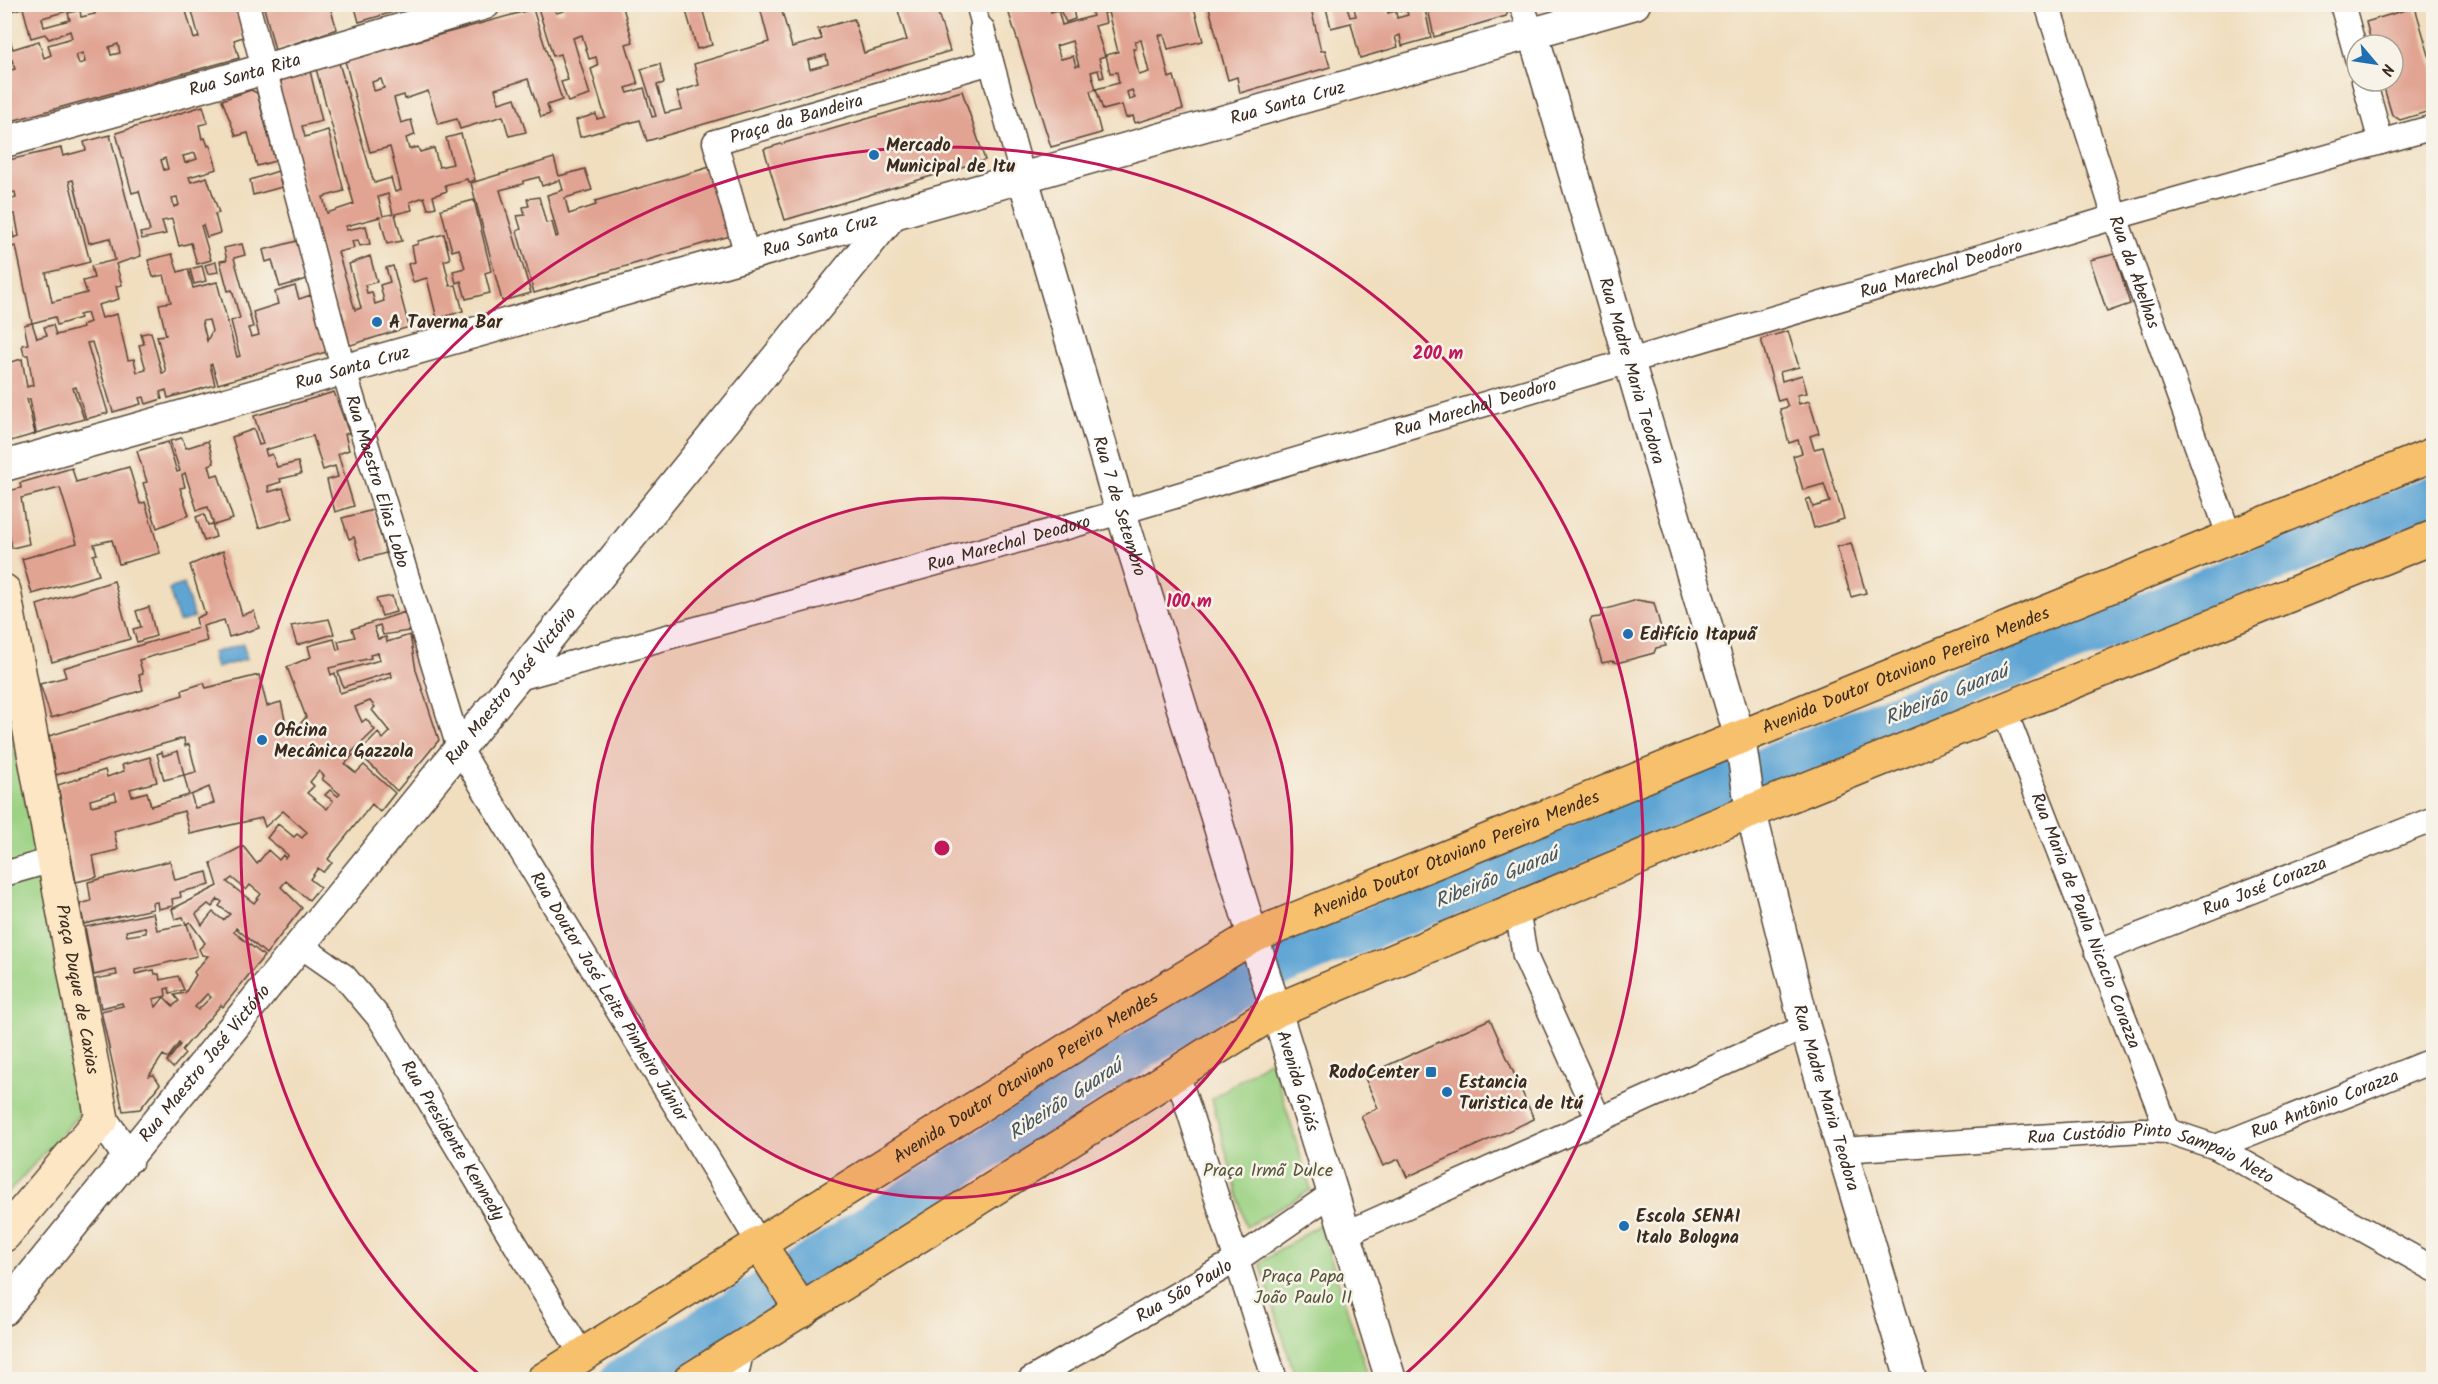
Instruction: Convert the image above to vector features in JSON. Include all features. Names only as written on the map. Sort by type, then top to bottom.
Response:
[{"type":"main road","name":"Avenida Doutor Otaviano Pereira Mendes","points":[[543,1380],[592,1371],[765,1252],[1257,945],[1741,746],[2229,538],[2433,454]]},
{"type":"main road","points":[[690,1380],[742,1348],[796,1302],[1177,1073],[1274,999],[1517,909],[1750,804],[2004,710],[2433,537]]},
{"type":"main road","name":"Praça Duque de Caxias","points":[[4,591],[56,859],[102,1119]]},
{"type":"main road","points":[[4,1235],[102,1119]]},
{"type":"main road","points":[[765,1252],[796,1302]]},
{"type":"street","name":"Rua Maestro Elias Lobo","points":[[247,4],[265,69],[267,87],[343,368],[459,748]]},
{"type":"street","name":"Rua Santa Rita","points":[[4,142],[265,69],[484,4]]},
{"type":"street","points":[[975,4],[1023,178]]},
{"type":"street","name":"Rua Madre Maria Teodora","points":[[1521,4],[1533,34],[1741,746],[1750,804],[1805,1027],[1911,1380]]},
{"type":"street","name":"Rua Santa Cruz","points":[[4,466],[343,368],[1635,4]]},
{"type":"street","name":"Rua da Abelhas","points":[[2047,4],[2115,217],[2229,538]]},
{"type":"street","points":[[2342,4],[2350,33]]},
{"type":"street","name":"Praça da Bandeira","points":[[747,255],[716,142],[991,62]]},
{"type":"street","points":[[2367,93],[2381,142]]},
{"type":"street","name":"Rua Marechal Deodoro","points":[[515,680],[1121,512],[2115,217],[2433,127]]},
{"type":"street","name":"Rua 7 de Setembro","points":[[1023,178],[1121,512],[1257,945]]},
{"type":"street","name":"Rua Maestro José Victório","points":[[129,1158],[893,214]]},
{"type":"street","name":"Rua Maria de Paula Nicacio Corazza","points":[[2004,710],[2168,1131]]},
{"type":"street","name":"Rua Doutor José Leite Pinheiro Júnior","points":[[459,748],[765,1252]]},
{"type":"street","name":"Rua José Corazza","points":[[2097,952],[2433,819]]},
{"type":"street","points":[[4,874],[56,859]]},
{"type":"street","points":[[1517,909],[1525,956],[1599,1120]]},
{"type":"street","name":"Avenida Goiás","points":[[1257,945],[1391,1380]]},
{"type":"street","name":"Rua Presidente Kennedy","points":[[301,946],[344,976],[381,1020],[592,1371]]},
{"type":"street","points":[[1345,1234],[1805,1027]]},
{"type":"street","name":"Rua Antônio Corazza","points":[[2216,1147],[2433,1060]]},
{"type":"street","points":[[1177,1073],[1275,1380]]},
{"type":"street","name":"Praça Duque de Caxias","points":[[102,1119],[129,1158]]},
{"type":"street","name":"Rua Custódio Pinto Sampaio Neto","points":[[1842,1150],[2142,1130],[2168,1131],[2216,1147],[2433,1269]]},
{"type":"street","points":[[4,1310],[129,1158]]},
{"type":"street","name":"Rua São Paulo","points":[[1030,1380],[1238,1259],[1333,1194]]},
{"type":"street","points":[[735,1380],[742,1348]]},
{"type":"green space","points":[[4,701],[45,894],[83,1110],[5,1196]]},
{"type":"green space","name":"Praça Irmã Dulce","points":[[1271,1059],[1311,1190],[1246,1227],[1212,1099]]},
{"type":"green space","name":"Praça Papa João Paulo II","points":[[1320,1224],[1369,1379],[1296,1379],[1260,1263]]},
{"type":"water","points":[[184,584],[194,618],[179,622],[169,589]]},
{"type":"water","points":[[243,644],[247,659],[216,668],[212,653]]},
{"type":"building","points":[[4,4],[21,4],[22,8],[4,13]]},
{"type":"building","points":[[34,4],[92,4],[42,18],[44,27],[70,20],[68,13],[80,10],[81,17],[95,14],[93,4],[184,4],[194,39],[199,37],[190,4],[224,4],[226,10],[236,8],[243,37],[234,40],[239,58],[4,123],[4,88],[9,87],[4,72],[15,69],[12,60],[4,62],[4,21],[13,49],[39,41],[44,58],[51,55],[48,45],[72,38],[70,31],[49,39],[45,34],[31,38],[23,8]],"holes":[[[118,44],[120,53],[111,55],[109,47]],[[83,53],[85,62],[79,64],[76,55]]]},
{"type":"building","points":[[263,4],[293,4],[294,8],[304,4],[329,4],[337,29],[275,50]]},
{"type":"building","points":[[354,4],[406,4],[407,8],[359,22]]},
{"type":"building","points":[[553,4],[556,13],[564,11],[563,4],[622,4],[633,42],[626,44],[638,84],[626,88],[628,93],[644,88],[652,117],[656,116],[641,69],[660,64],[664,83],[657,85],[665,113],[682,109],[677,92],[699,85],[694,64],[769,42],[759,4],[780,4],[792,47],[822,39],[818,29],[854,19],[864,53],[907,40],[896,4],[935,4],[950,51],[647,141],[640,120],[580,137],[576,120],[596,114],[597,119],[605,117],[591,69],[598,66],[596,57],[589,59],[582,35],[573,38],[590,95],[568,102],[561,82],[568,80],[560,54],[553,56],[538,8]],"holes":[[[826,55],[828,64],[810,69],[808,60]]]},
{"type":"building","points":[[684,4],[701,4],[712,45],[697,49]]},
{"type":"building","points":[[706,4],[725,4],[725,5],[708,10]]},
{"type":"building","points":[[726,4],[744,4],[744,5],[728,10]]},
{"type":"building","points":[[1006,4],[1048,4],[1051,12],[1058,10],[1062,25],[1093,16],[1090,8],[1100,4],[1193,4],[1203,41],[1168,49],[1164,35],[1159,35],[1169,78],[1174,76],[1183,109],[1135,123],[1133,116],[1126,118],[1122,105],[1103,110],[1096,89],[1090,91],[1101,133],[1051,147]],"holes":[[[1108,12],[1118,52],[1106,55],[1110,73],[1117,72],[1119,83],[1096,89],[1091,72],[1098,70],[1100,78],[1104,77],[1099,58],[1105,56],[1095,26],[1106,23],[1104,13]],[[1141,40],[1149,72],[1139,75],[1133,49],[1136,49],[1135,41]],[[1072,41],[1079,66],[1076,66],[1073,56],[1061,59],[1056,46]],[[1132,90],[1135,98],[1129,100],[1127,92]]]},
{"type":"building","points":[[1057,4],[1088,5],[1073,9],[1075,19],[1066,22]]},
{"type":"building","points":[[1208,4],[1310,4],[1321,51],[1325,50],[1330,67],[1240,93],[1237,77],[1228,80]]},
{"type":"building","points":[[1325,4],[1346,4],[1350,17],[1356,16],[1353,4],[1386,4],[1388,13],[1396,11],[1395,4],[1424,4],[1431,38],[1402,46],[1400,35],[1395,37],[1398,47],[1360,58],[1351,23],[1331,28]],"holes":[[[1406,9],[1408,15],[1397,18],[1396,12]]]},
{"type":"building","points":[[1427,4],[1478,4],[1474,6],[1476,11],[1488,8],[1487,4],[1507,4],[1509,10],[1506,16],[1434,37]]},
{"type":"building","points":[[2415,7],[2433,69],[2433,110],[2400,120],[2392,115],[2386,93],[2405,93],[2405,33],[2369,33],[2366,22]]},
{"type":"building","points":[[533,9],[562,100],[547,105],[550,114],[541,117],[528,79],[495,89],[499,103],[515,98],[526,132],[509,136],[503,116],[460,129],[457,119],[438,124],[428,91],[405,99],[404,95],[394,98],[401,123],[411,120],[415,135],[406,138],[409,149],[418,147],[420,152],[434,148],[439,167],[453,164],[446,138],[461,134],[475,180],[468,182],[467,179],[445,185],[447,191],[433,196],[436,207],[428,209],[424,197],[410,202],[412,210],[395,214],[402,241],[387,244],[380,217],[346,226],[346,230],[366,226],[370,244],[360,246],[358,240],[352,241],[354,248],[338,252],[355,310],[361,308],[349,264],[370,256],[377,282],[365,285],[367,293],[372,292],[375,304],[384,301],[380,285],[390,282],[386,268],[393,266],[409,327],[351,345],[345,342],[339,322],[344,321],[342,313],[337,314],[278,89],[282,79],[310,71],[322,121],[302,126],[305,137],[328,130],[344,191],[323,197],[327,213],[354,204],[316,69],[339,63],[374,183],[391,178],[395,192],[401,190],[390,147],[370,152],[345,61]],"holes":[[[381,79],[384,88],[374,91],[372,82]],[[388,194],[393,214],[383,216],[378,197]]]},
{"type":"building","points":[[251,90],[257,93],[275,161],[257,166],[248,133],[236,136],[222,100]]},
{"type":"building","name":"Mercado Municipal de Itu","points":[[962,91],[985,160],[785,220],[764,149]]},
{"type":"building","points":[[203,106],[208,123],[199,125],[202,139],[205,138],[208,146],[210,145],[217,169],[189,177],[191,182],[207,177],[219,213],[215,214],[220,233],[207,237],[203,225],[201,226],[211,260],[197,264],[191,243],[179,246],[172,219],[162,221],[166,234],[142,239],[140,233],[150,231],[139,191],[132,193],[116,133]],"holes":[[[195,153],[197,159],[185,163],[183,156]],[[165,158],[168,169],[164,170],[161,160]],[[177,197],[179,205],[174,207],[172,198]]]},
{"type":"building","points":[[110,135],[141,256],[116,264],[122,285],[116,286],[119,299],[98,305],[102,318],[117,314],[128,360],[134,359],[137,372],[146,370],[139,345],[144,344],[141,334],[151,332],[162,373],[166,372],[157,336],[166,335],[159,304],[171,302],[164,275],[153,277],[148,260],[172,254],[178,272],[188,269],[193,288],[217,282],[237,357],[240,356],[231,321],[240,318],[232,290],[228,291],[220,261],[227,260],[224,248],[242,244],[245,255],[234,258],[253,327],[248,328],[251,337],[259,335],[253,312],[278,304],[275,292],[295,286],[299,299],[311,295],[326,352],[218,384],[212,364],[210,365],[215,385],[168,398],[166,390],[160,392],[162,399],[146,404],[144,397],[139,398],[141,404],[113,412],[92,342],[87,343],[108,413],[86,419],[76,387],[73,388],[84,419],[36,433],[30,399],[27,399],[35,434],[4,443],[4,353],[7,363],[22,359],[27,387],[33,385],[28,355],[24,355],[22,345],[28,344],[24,325],[32,323],[16,246],[4,249],[4,201],[16,198],[15,192],[4,194],[4,161],[61,148],[63,156],[86,150],[84,142]],"holes":[[[73,180],[89,243],[110,238],[115,260],[91,266],[94,278],[83,281],[87,293],[52,302],[46,273],[90,262],[69,181]],[[15,214],[19,236],[14,238],[10,215]],[[87,313],[90,322],[82,325],[83,328],[56,335],[53,325],[44,327],[47,335],[37,338],[32,323],[55,317],[57,325],[80,318],[79,315]],[[209,320],[212,331],[207,341],[202,321]]]},
{"type":"building","points":[[554,158],[559,176],[585,169],[592,190],[565,198],[569,214],[596,205],[595,201],[710,167],[730,236],[534,293],[517,231],[521,229],[517,216],[525,215],[523,207],[529,206],[527,199],[539,197],[546,223],[552,222],[556,237],[558,236],[547,195],[563,190],[560,180],[542,186],[539,177],[523,181],[523,184],[500,190],[531,293],[502,301],[471,183]]},
{"type":"building","points":[[278,171],[282,187],[253,195],[250,180]]},
{"type":"building","points":[[474,200],[491,271],[485,273],[490,293],[466,299],[461,281],[456,283],[453,271],[465,268],[459,249],[452,251],[441,209]]},
{"type":"building","points":[[444,234],[450,259],[444,261],[450,286],[456,285],[463,311],[437,319],[427,278],[413,282],[408,264],[415,262],[412,246],[418,244],[418,241]]},
{"type":"building","points":[[297,241],[307,279],[280,287],[272,260],[266,262],[263,250]]},
{"type":"building","points":[[2115,254],[2130,304],[2107,312],[2090,260]]},
{"type":"building","points":[[216,262],[218,272],[208,274],[205,265]]},
{"type":"building","points":[[202,266],[206,281],[194,284],[190,269]]},
{"type":"building","points":[[1788,331],[1799,367],[1780,372],[1782,381],[1802,375],[1807,393],[1797,395],[1799,404],[1809,401],[1819,433],[1810,436],[1814,449],[1823,447],[1844,519],[1814,528],[1806,500],[1810,498],[1813,507],[1830,502],[1824,484],[1803,490],[1793,456],[1802,453],[1798,440],[1789,443],[1780,409],[1788,407],[1785,399],[1778,401],[1761,339]]},
{"type":"building","points":[[334,392],[349,433],[345,434],[349,450],[338,454],[354,506],[335,512],[327,480],[338,477],[335,466],[323,470],[313,436],[265,450],[267,456],[272,454],[277,467],[298,462],[301,474],[280,479],[281,482],[268,486],[269,492],[283,488],[293,518],[259,528],[232,437],[254,429],[259,445],[263,444],[254,416]]},
{"type":"building","points":[[182,438],[186,448],[208,441],[214,463],[209,465],[212,476],[218,474],[233,519],[214,525],[208,507],[197,510],[185,473],[182,475],[185,487],[180,488],[189,515],[157,528],[143,483],[147,482],[137,451],[168,442],[177,472],[180,471],[170,441]]},
{"type":"building","points":[[129,467],[140,504],[145,502],[160,553],[119,564],[112,540],[94,544],[97,554],[93,555],[99,575],[32,594],[22,559],[77,543],[60,488],[21,498],[29,544],[12,548],[4,511],[4,492],[21,488],[20,483],[72,468],[76,482]]},
{"type":"building","points":[[373,510],[386,553],[361,560],[354,537],[349,539],[342,518]]},
{"type":"building","points":[[204,514],[208,525],[212,524],[216,537],[204,541],[196,517]]},
{"type":"building","points":[[1851,543],[1866,593],[1851,597],[1837,547]]},
{"type":"building","points":[[223,551],[242,615],[254,611],[259,628],[229,637],[224,620],[203,626],[207,641],[139,660],[143,674],[139,675],[143,690],[51,718],[40,684],[66,677],[63,668],[198,628],[196,618],[205,614],[190,565]]},
{"type":"building","points":[[114,581],[130,639],[52,662],[37,605]]},
{"type":"building","points":[[392,596],[396,612],[382,616],[376,599]]},
{"type":"building","name":"Edifício Itapuã","points":[[1637,600],[1654,603],[1666,646],[1656,648],[1654,653],[1617,663],[1612,661],[1602,663],[1590,622],[1592,618],[1600,617],[1603,610]]},
{"type":"building","points":[[149,607],[156,636],[137,642],[133,629],[141,627],[136,611]]},
{"type":"building","points":[[405,612],[409,631],[383,635],[380,625],[374,627],[378,639],[386,637],[387,642],[410,635],[416,670],[439,740],[397,791],[359,753],[378,733],[383,739],[390,732],[372,710],[375,707],[370,701],[355,707],[362,722],[366,719],[375,730],[350,754],[353,755],[345,764],[356,773],[364,765],[395,793],[380,812],[372,804],[328,859],[332,863],[323,872],[318,868],[310,879],[320,887],[309,900],[286,881],[281,887],[302,908],[266,954],[236,928],[234,932],[264,956],[223,1007],[221,1005],[182,1050],[185,1054],[173,1068],[167,1062],[180,1045],[179,1043],[168,1058],[163,1055],[149,1076],[154,1075],[160,1084],[140,1109],[123,1111],[101,1011],[123,1006],[122,1003],[101,1008],[95,979],[117,975],[116,970],[94,975],[85,927],[153,913],[157,930],[187,924],[197,956],[135,970],[135,974],[154,970],[155,974],[159,974],[160,980],[178,976],[184,990],[170,993],[169,988],[165,989],[166,996],[153,999],[156,1007],[164,997],[173,1006],[179,1001],[174,995],[185,993],[196,975],[194,972],[208,956],[202,955],[199,949],[205,943],[190,922],[186,924],[183,917],[175,919],[172,909],[218,886],[211,863],[243,846],[257,864],[268,850],[279,860],[283,855],[285,858],[288,855],[267,838],[278,824],[294,837],[297,834],[302,838],[307,832],[283,811],[265,827],[262,818],[190,834],[184,811],[114,831],[118,850],[93,856],[97,877],[76,882],[58,785],[105,770],[107,777],[124,771],[122,765],[150,757],[157,782],[130,789],[132,796],[147,792],[151,806],[189,795],[184,775],[196,772],[189,744],[185,746],[184,738],[56,775],[49,736],[183,695],[182,690],[204,683],[206,688],[259,675],[267,706],[281,702],[289,737],[306,717],[287,667],[311,657],[308,646],[334,639],[337,650],[340,649],[338,641],[355,637],[352,629]],"holes":[[[378,653],[380,660],[338,672],[343,687],[391,672],[392,677],[340,693],[335,673],[331,675],[329,668],[371,658],[370,655]],[[319,771],[324,776],[322,779],[340,794],[338,796],[330,790],[325,795],[333,801],[327,809],[307,793],[314,786],[310,782]],[[209,787],[214,803],[195,808],[191,795]],[[115,793],[117,800],[91,806],[90,800]],[[232,878],[246,890],[250,885],[261,894],[254,903],[227,882]],[[218,899],[222,902],[219,906],[230,914],[223,920],[213,912],[202,925],[196,914],[208,904],[212,907]],[[145,927],[146,933],[127,936],[126,931]],[[207,994],[211,997],[198,1010],[195,1007]]]},
{"type":"building","points":[[329,619],[334,634],[297,645],[291,626]]},
{"type":"building","points":[[178,751],[184,775],[164,780],[157,754],[162,752],[163,756]]},
{"type":"building","points":[[170,861],[175,880],[207,872],[210,885],[180,892],[181,897],[172,899],[173,906],[158,909],[157,902],[152,903],[153,909],[84,924],[80,904],[91,901],[88,882]]},
{"type":"building","name":"Estancia Turistica de Itú","points":[[1490,1019],[1534,1119],[1407,1177],[1399,1159],[1383,1166],[1361,1116],[1378,1108],[1364,1076]]},
{"type":"waterway","name":"Ribeirão Guaraú","points":[[621,1380],[796,1273],[1228,993],[1292,960],[2434,496]]},
{"type":"place","name":"Mercado Municipal de Itu","points":[[874,155]]},
{"type":"place","name":"A Taverna Bar","points":[[377,322]]},
{"type":"place","name":"Edifício Itapuã","points":[[1628,634]]},
{"type":"place","name":"Oficina Mecânica Gazzola","points":[[262,740]]},
{"type":"place","name":"RodoCenter","points":[[1431,1072]]},
{"type":"place","name":"Estancia Turistica de Itú","points":[[1447,1092]]},
{"type":"place","name":"Escola SENAI Italo Bologna","points":[[1624,1226]]}]
